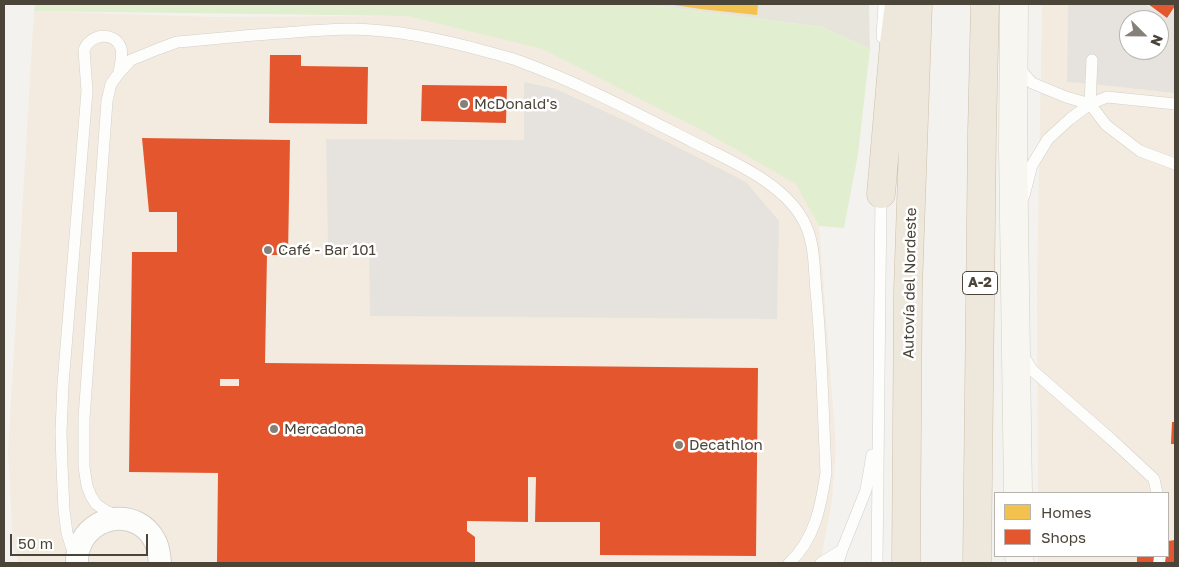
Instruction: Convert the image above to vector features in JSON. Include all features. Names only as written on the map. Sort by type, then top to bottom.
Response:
[{"type":"highway","name":"Autovía del Nordeste","points":[[906,563],[908,289],[918,4]]},
{"type":"highway","name":"A-2","points":[[977,563],[985,4]]},
{"type":"highway","points":[[881,194],[894,44],[891,12]]},
{"type":"main road","points":[[1014,4],[1013,149],[1018,492]]},
{"type":"street","points":[[77,563],[78,549],[84,536],[94,526],[108,520],[122,518],[135,522],[146,529],[155,540],[160,563]]},
{"type":"lane","points":[[882,4],[891,12],[882,49]]},
{"type":"lane","points":[[122,518],[96,504],[87,486],[84,467],[84,418],[107,101],[111,84],[131,60],[178,42],[337,30],[378,31],[427,37],[463,45],[518,61],[572,84],[630,110],[758,176],[785,196],[797,210],[806,226],[812,244],[819,324],[826,473],[816,521],[798,556],[789,563]]},
{"type":"lane","points":[[77,563],[67,533],[61,432],[63,384],[87,91],[84,50],[86,44],[99,36],[112,38],[117,42],[122,56],[119,73]]},
{"type":"lane","points":[[1090,104],[1092,60]]},
{"type":"lane","points":[[1013,61],[1032,83],[1066,97],[1090,104],[1106,125],[1140,152],[1175,164]]},
{"type":"lane","points":[[877,563],[881,68]]},
{"type":"lane","points":[[1014,247],[1024,193],[1032,165],[1048,139],[1070,119],[1090,104],[1107,97],[1175,104]]},
{"type":"lane","points":[[1016,331],[1024,356],[1032,370],[1154,479],[1157,492]]},
{"type":"lane","points":[[838,563],[866,490],[878,418]]},
{"type":"lane","points":[[822,563],[842,550]]},
{"type":"shaded area","points":[[643,4],[869,4],[870,49],[822,27]]},
{"type":"shaded area","points":[[1042,4],[1175,4],[1175,563],[1038,563],[1038,557],[1169,557],[1169,492],[1038,492],[1037,291]]},
{"type":"shaded area","points":[[1068,4],[1145,4],[1154,10],[1119,10],[1119,60],[1169,60],[1169,16],[1175,8],[1175,93],[1067,82]]},
{"type":"shaded area","points":[[34,11],[213,17],[407,16],[542,49],[705,132],[797,184],[819,226],[836,447],[832,500],[821,563],[19,563],[13,545],[8,451]]},
{"type":"shaded area","points":[[524,82],[556,89],[630,123],[746,182],[779,221],[777,319],[370,316],[369,246],[328,245],[326,139],[524,140]]},
{"type":"green space","points":[[35,4],[643,4],[822,27],[870,49],[858,154],[844,228],[819,226],[796,184],[705,132],[542,49],[407,16],[34,11]]},
{"type":"building: Homes","points":[[674,4],[758,4],[757,15]]},
{"type":"building: Shops","points":[[1148,4],[1175,4],[1169,15],[1169,10],[1156,10]]},
{"type":"building: Shops","points":[[270,55],[301,55],[301,66],[368,67],[367,124],[269,123]]},
{"type":"building: Shops","name":"McDonald's","points":[[422,85],[507,86],[506,123],[421,121]]},
{"type":"building: Shops","points":[[142,138],[290,140],[288,255],[267,255],[265,363],[758,368],[756,556],[600,555],[600,522],[535,522],[536,477],[528,477],[528,522],[467,521],[467,531],[475,537],[475,563],[217,562],[218,473],[129,472],[132,252],[177,252],[177,212],[149,212]],"holes":[[[220,379],[239,379],[239,386],[220,386]]]},
{"type":"building: Shops","points":[[1172,422],[1175,422],[1175,444],[1171,444]]},
{"type":"building: Shops","points":[[1175,540],[1175,563],[1137,563],[1137,557],[1169,557],[1169,541]]},
{"type":"place","name":"McDonald's","points":[[464,104]]},
{"type":"place","name":"Café - Bar 101","points":[[268,250]]},
{"type":"place","name":"Mercadona","points":[[274,429]]},
{"type":"place","name":"Decathlon","points":[[679,445]]}]
